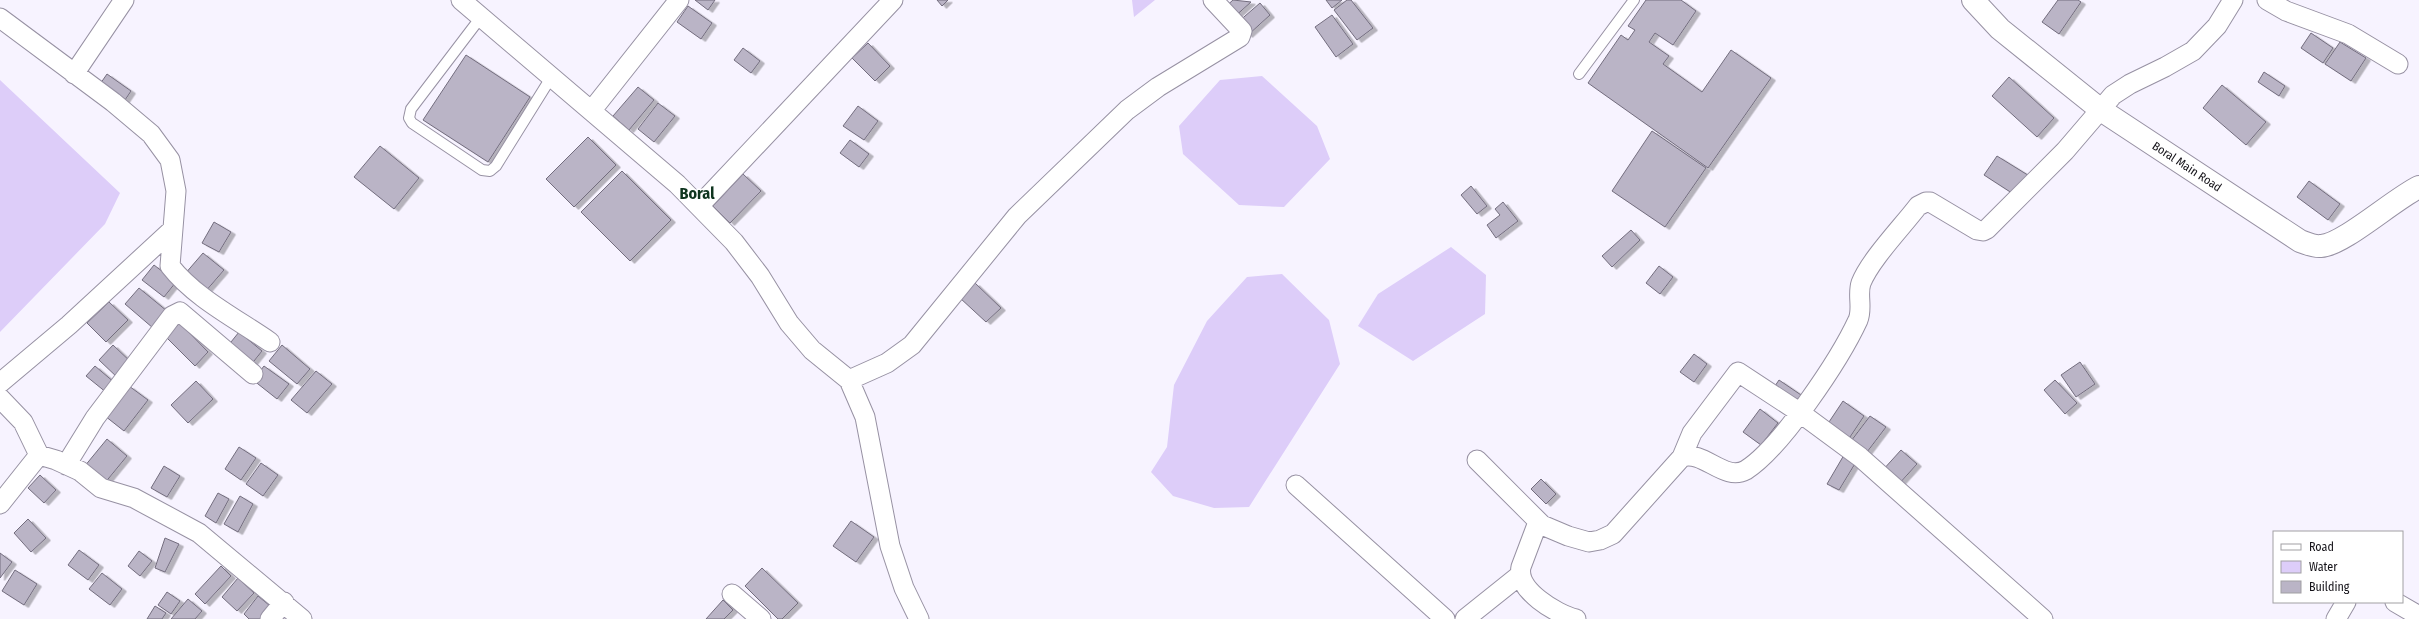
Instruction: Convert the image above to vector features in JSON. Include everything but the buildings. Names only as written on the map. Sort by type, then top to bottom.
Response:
[{"type":"main road","name":"Boral Main Road","points":[[1973,0],[2000,29],[2101,110],[2300,241],[2321,246],[2342,237],[2404,194],[2419,187]]},
{"type":"street","points":[[74,74],[124,0]]},
{"type":"street","points":[[461,0],[592,110],[677,184],[734,242],[760,276],[789,323],[812,350],[849,380],[865,417],[890,546],[904,588],[919,619]]},
{"type":"street","points":[[592,110],[679,0]]},
{"type":"street","points":[[699,206],[893,0]]},
{"type":"street","points":[[849,380],[887,363],[912,345],[1026,207],[1127,110],[1158,87],[1240,37],[1242,31],[1213,0]]},
{"type":"street","points":[[1682,457],[1693,456],[1729,472],[1741,473],[1764,456],[1799,412],[1854,329],[1861,311],[1860,286],[1867,271],[1918,206],[1926,202],[1930,202],[1982,231],[2065,152],[2119,90],[2165,67],[2202,43],[2233,0]]},
{"type":"street","points":[[2267,0],[2286,12],[2348,34],[2398,64]]},
{"type":"street","points":[[0,18],[113,102],[151,134],[170,160],[176,191],[170,266],[178,276],[198,292],[270,342]]},
{"type":"street","points":[[0,382],[69,325],[172,230]]},
{"type":"street","points":[[66,465],[99,413],[172,316],[180,312],[253,374]]},
{"type":"street","points":[[1477,460],[1538,522],[1554,531],[1589,542],[1606,538],[1613,534],[1682,457],[1692,433],[1738,372],[1799,412],[1860,457],[2043,619]]},
{"type":"street","points":[[0,398],[23,422],[39,455],[80,471],[101,488],[134,498],[199,533],[284,602],[302,619]]},
{"type":"street","points":[[0,504],[39,455]]},
{"type":"street","points":[[1296,485],[1444,619]]},
{"type":"street","points":[[1465,619],[1520,575],[1538,522]]},
{"type":"street","points":[[1520,575],[1529,591],[1561,614],[1576,619]]},
{"type":"street","points":[[732,594],[761,619]]},
{"type":"street","points":[[270,619],[284,602]]},
{"type":"street","points":[[2336,619],[2345,603]]},
{"type":"street","points":[[2397,603],[2419,616]]},
{"type":"lane","points":[[1579,74],[1634,0]]},
{"type":"lane","points":[[481,17],[411,109],[409,118],[412,123],[482,170],[490,171],[496,166],[552,76]]},
{"type":"water","points":[[1132,0],[1155,0],[1134,17]]},
{"type":"water","points":[[1262,76],[1317,126],[1330,159],[1284,207],[1239,205],[1183,154],[1179,126],[1220,80]]},
{"type":"water","points":[[0,80],[120,193],[105,224],[0,332]]},
{"type":"water","points":[[1451,247],[1486,275],[1485,314],[1413,361],[1358,326],[1378,294]]},
{"type":"water","points":[[1282,274],[1329,320],[1340,364],[1249,507],[1214,508],[1173,496],[1151,472],[1167,447],[1174,385],[1207,321],[1247,277]]},
{"type":"district","name":"Boral","points":[[697,193]]}]
